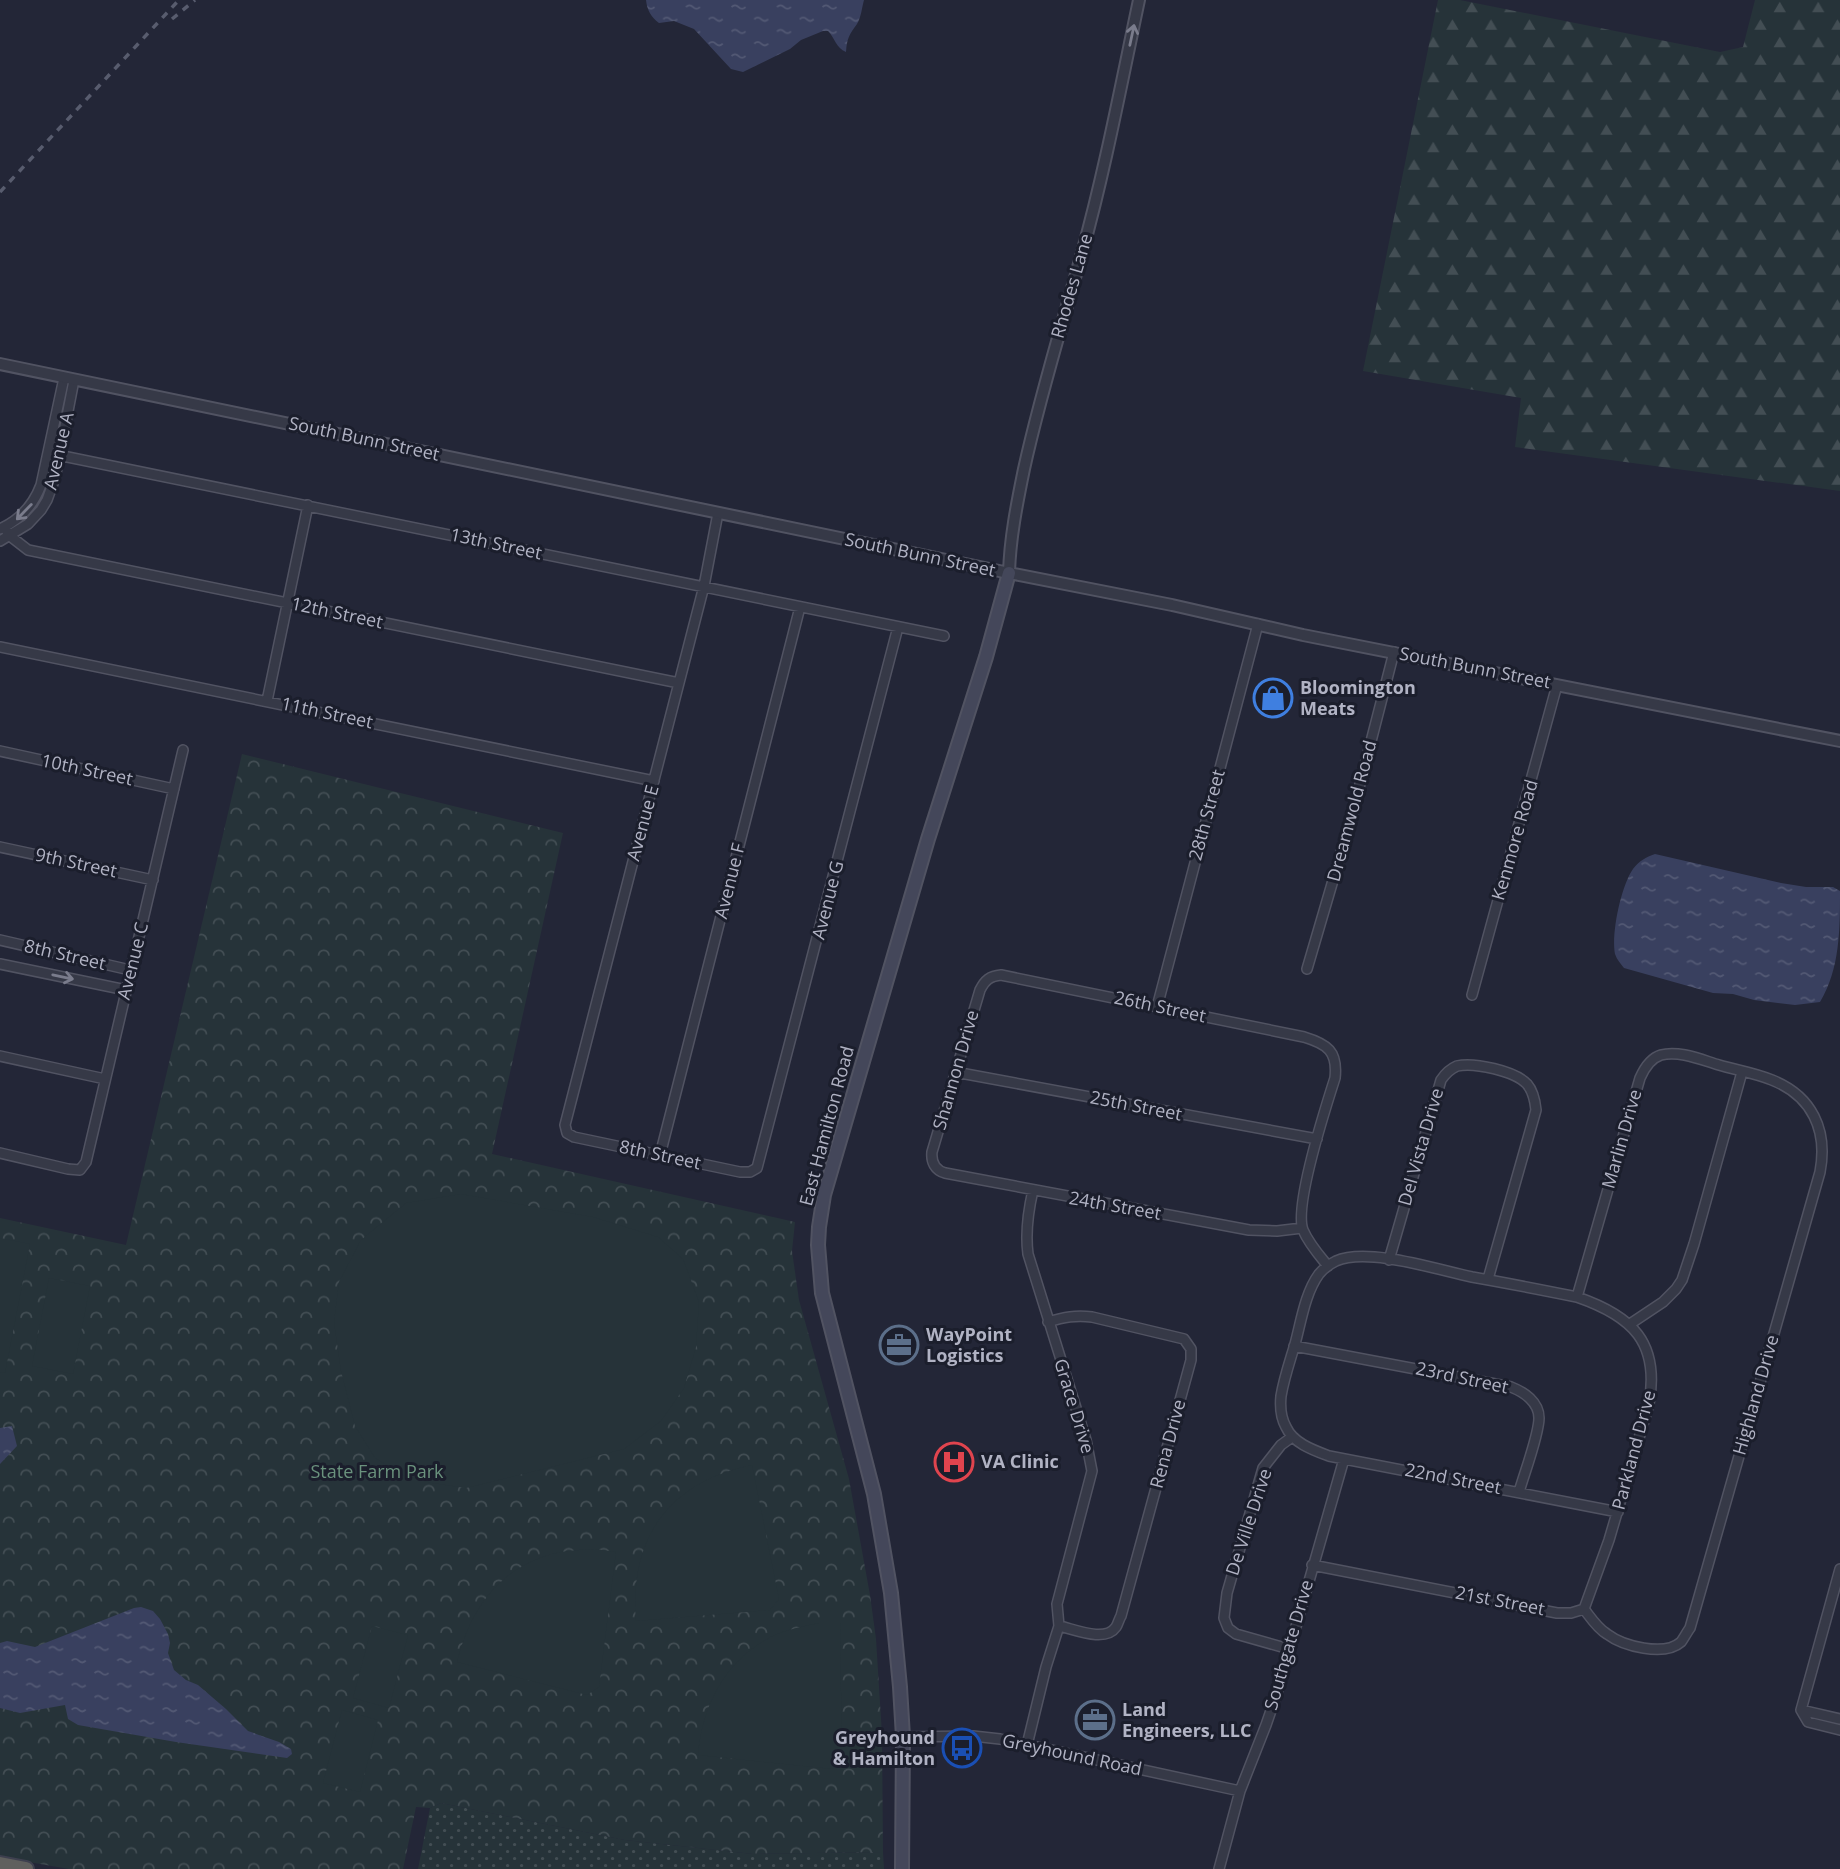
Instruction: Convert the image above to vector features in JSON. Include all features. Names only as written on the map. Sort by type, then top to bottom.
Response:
[{"type":"highway","points":[[0,1864],[26,1869]]},
{"type":"main road","name":"East Hamilton Road","points":[[902,1869],[903,1737],[896,1630],[885,1553],[870,1478],[822,1293],[818,1262],[818,1227],[845,1117],[928,839],[986,657],[1009,573]]},
{"type":"street","name":"Rhodes Lane","points":[[1009,573],[1013,523],[1029,449],[1045,379],[1095,201],[1139,0]]},
{"type":"street","name":"South Bunn Street","points":[[0,364],[1394,652],[1840,741]]},
{"type":"street","name":"Avenue A","points":[[0,541],[5,531],[34,501],[41,485],[53,454],[69,379]]},
{"type":"street","name":"13th Street","points":[[53,454],[944,636]]},
{"type":"street","points":[[267,701],[308,505]]},
{"type":"street","name":"Avenue E","points":[[566,1132],[565,1125],[704,586],[718,513]]},
{"type":"street","name":"12th Street","points":[[5,531],[29,550],[679,683]]},
{"type":"street","name":"Avenue F","points":[[660,1155],[800,607]]},
{"type":"street","name":"28th Street","points":[[1157,1007],[1258,624]]},
{"type":"street","name":"Avenue G","points":[[755,1171],[898,627]]},
{"type":"street","name":"11th Street","points":[[0,647],[654,781]]},
{"type":"street","name":"Dreamwold Road","points":[[1307,969],[1351,819],[1394,652]]},
{"type":"street","name":"Kenmore Road","points":[[1472,995],[1557,685]]},
{"type":"street","name":"Avenue C","points":[[0,1153],[68,1169],[80,1170],[86,1162],[183,750]]},
{"type":"street","name":"10th Street","points":[[0,751],[174,789]]},
{"type":"street","name":"9th Street","points":[[0,847],[153,880]]},
{"type":"street","name":"8th Street","points":[[0,940],[130,970]]},
{"type":"street","name":"8th Street","points":[[0,964],[126,990]]},
{"type":"street","name":"26th Street","points":[[987,979],[1001,975],[1320,1042],[1330,1051],[1334,1060],[1335,1077],[1317,1139]]},
{"type":"street","name":"Shannon Drive","points":[[933,1163],[932,1152],[955,1072],[980,990],[987,979]]},
{"type":"street","name":"Marlin Drive","points":[[1577,1297],[1640,1078],[1646,1066],[1658,1056],[1674,1054],[1770,1079],[1801,1097],[1815,1116],[1821,1138]]},
{"type":"street","points":[[0,1056],[104,1079]]},
{"type":"street","name":"Del Vista Drive","points":[[1389,1260],[1440,1080],[1450,1069],[1474,1065],[1510,1073],[1521,1079],[1530,1088],[1535,1102],[1488,1279]]},
{"type":"street","name":"25th Street","points":[[955,1072],[1317,1139]]},
{"type":"street","points":[[1292,1437],[1286,1429],[1281,1404],[1286,1372],[1315,1282],[1320,1273],[1337,1260],[1357,1257],[1389,1260],[1577,1297],[1599,1304],[1630,1324],[1663,1302],[1682,1280],[1742,1072]]},
{"type":"street","name":"8th Street","points":[[566,1132],[575,1137],[740,1172],[755,1171]]},
{"type":"street","name":"Highland Drive","points":[[1584,1609],[1599,1628],[1616,1640],[1632,1646],[1658,1649],[1674,1646],[1690,1628],[1820,1172],[1821,1138]]},
{"type":"street","points":[[1317,1139],[1304,1191],[1302,1228],[1328,1266]]},
{"type":"street","name":"24th Street","points":[[933,1163],[945,1173],[1249,1230],[1302,1228]]},
{"type":"street","name":"Grace Drive","points":[[1027,1745],[1059,1626],[1057,1604],[1092,1471],[1087,1440],[1028,1254],[1026,1237],[1033,1190]]},
{"type":"street","name":"Rena Drive","points":[[1048,1322],[1065,1316],[1092,1317],[1184,1339],[1191,1349],[1188,1373],[1121,1616],[1115,1628],[1108,1633],[1098,1634],[1059,1626]]},
{"type":"street","name":"Parkland Drive","points":[[1584,1609],[1609,1541],[1649,1404],[1651,1391],[1648,1352],[1630,1324]]},
{"type":"street","name":"23rd Street","points":[[1294,1346],[1498,1384],[1522,1391],[1534,1404],[1539,1417],[1518,1492]]},
{"type":"street","name":"22nd Street","points":[[1292,1437],[1313,1450],[1344,1459],[1618,1512]]},
{"type":"street","name":"De Ville Drive","points":[[1289,1649],[1236,1634],[1228,1628],[1224,1619],[1227,1593],[1263,1468],[1281,1445],[1292,1437]]},
{"type":"street","name":"Southgate Drive","points":[[1219,1869],[1240,1791],[1266,1725],[1344,1459]]},
{"type":"street","name":"21st Street","points":[[1312,1565],[1558,1613],[1584,1609]]},
{"type":"street","points":[[1840,1569],[1801,1710],[1808,1722],[1840,1730]]},
{"type":"street","points":[[1801,1710],[1840,1719]]},
{"type":"street","name":"Greyhound Road","points":[[903,1737],[973,1736],[1000,1739],[1240,1791]]},
{"type":"green space","points":[[1438,0],[1460,0],[1720,52],[1743,47],[1755,0],[1840,0],[1840,491],[1515,447],[1521,398],[1363,371]]},
{"type":"green space","name":"State Farm Park","points":[[242,754],[563,833],[492,1154],[795,1222],[792,1251],[799,1300],[849,1479],[870,1595],[876,1639],[882,1735],[883,1852],[753,1854],[625,1840],[441,1803],[430,1808],[416,1807],[403,1869],[69,1869],[0,1857],[0,1218],[126,1245]]},
{"type":"green space","points":[[461,1194],[593,1217],[658,1237],[683,1259],[699,1302],[696,1347],[684,1388],[661,1421],[624,1449],[466,1488],[403,1475],[375,1458],[355,1426],[341,1371],[334,1322],[339,1282],[361,1240],[406,1203]]},
{"type":"green space","points":[[0,1238],[30,1244],[5,1373],[0,1372]]},
{"type":"green space","points":[[49,1278],[90,1286],[73,1374],[32,1366]]},
{"type":"green space","points":[[752,1465],[779,1599],[770,1610],[636,1621],[636,1591],[640,1564],[648,1540],[660,1518],[677,1500],[698,1485],[723,1473]]},
{"type":"green space","points":[[595,1549],[616,1552],[599,1687],[587,1695],[457,1662],[470,1625],[489,1594],[502,1581],[516,1570],[552,1554]]},
{"type":"green space","points":[[819,1623],[840,1623],[842,1759],[832,1769],[698,1755],[705,1717],[712,1699],[731,1668],[744,1655],[777,1634]]},
{"type":"green space","points":[[372,1626],[408,1635],[389,1708],[353,1698]]},
{"type":"green space","points":[[342,1710],[378,1720],[360,1792],[323,1783]]},
{"type":"green space","points":[[441,1803],[625,1840],[753,1854],[883,1852],[884,1869],[418,1869],[430,1808]]},
{"type":"water","points":[[646,0],[864,0],[858,22],[850,34],[846,52],[828,31],[823,31],[743,72],[731,69],[694,29],[674,21],[659,23],[650,13]]},
{"type":"water","points":[[1655,854],[1781,883],[1833,887],[1840,891],[1835,962],[1832,976],[1820,1002],[1795,1005],[1713,993],[1624,968],[1616,956],[1614,945],[1621,898],[1633,869]]},
{"type":"water","points":[[12,1426],[17,1446],[0,1464],[0,1428]]},
{"type":"water","points":[[141,1607],[153,1611],[168,1634],[168,1653],[174,1670],[186,1680],[198,1685],[248,1731],[279,1742],[291,1749],[292,1754],[287,1758],[78,1725],[68,1719],[65,1705],[20,1713],[0,1708],[0,1643],[7,1641],[35,1647]]},
{"type":"railway","points":[[0,192],[179,0]]},
{"type":"railway","points":[[172,19],[195,0]]},
{"type":"place","name":"Bloomington Meats","points":[[1273,698]]},
{"type":"place","name":"WayPoint Logistics","points":[[899,1345]]},
{"type":"place","name":"VA Clinic","points":[[954,1462]]},
{"type":"place","name":"Land Engineers, LLC","points":[[1095,1720]]},
{"type":"place","name":"Greyhound & Hamilton","points":[[962,1748]]}]
